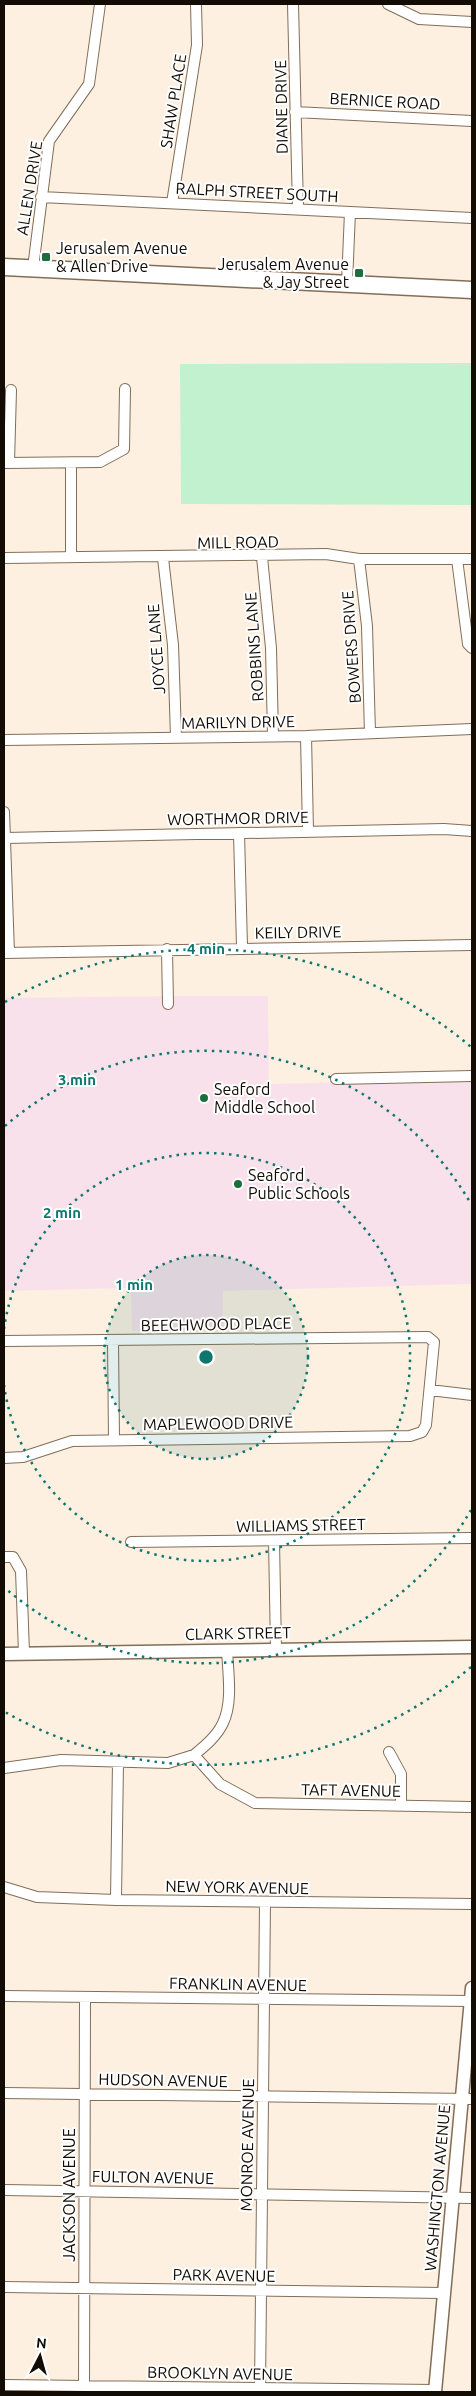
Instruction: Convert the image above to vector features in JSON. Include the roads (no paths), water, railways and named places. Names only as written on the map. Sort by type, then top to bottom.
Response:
[{"type":"main road","points":[[4,267],[472,290]]},
{"type":"street","name":"ALLEN DRIVE","points":[[32,268],[49,141],[89,84],[100,4]]},
{"type":"street","name":"SHAW PLACE","points":[[172,203],[197,45],[196,4]]},
{"type":"street","name":"DIANE DRIVE","points":[[293,4],[298,209]]},
{"type":"street","points":[[388,4],[419,19],[472,22]]},
{"type":"street","name":"BERNICE ROAD","points":[[295,112],[472,121]]},
{"type":"street","name":"RALPH STREET SOUTH","points":[[41,197],[472,218]]},
{"type":"street","points":[[346,283],[350,212]]},
{"type":"street","points":[[11,390],[6,463],[71,463],[100,462],[124,449],[125,389]]},
{"type":"street","points":[[71,463],[71,557]]},
{"type":"street","name":"MILL ROAD","points":[[4,558],[262,557],[326,554],[359,559],[472,559]]},
{"type":"street","name":"ROBBINS LANE","points":[[262,557],[271,648],[273,736]]},
{"type":"street","name":"JOYCE LANE","points":[[163,558],[173,645],[176,737]]},
{"type":"street","name":"BOWERS DRIVE","points":[[359,559],[367,626],[370,733]]},
{"type":"street","points":[[457,559],[468,644],[472,648]]},
{"type":"street","name":"MARILYN DRIVE","points":[[4,740],[306,736],[472,729]]},
{"type":"street","points":[[306,736],[308,831]]},
{"type":"street","points":[[4,812],[6,953]]},
{"type":"street","name":"WORTHMOR DRIVE","points":[[5,838],[308,831],[444,829],[472,831]]},
{"type":"street","points":[[239,833],[242,947]]},
{"type":"street","name":"KEILY DRIVE","points":[[6,953],[242,947],[472,945]]},
{"type":"street","points":[[167,949],[168,1004]]},
{"type":"street","points":[[336,1079],[472,1076]]},
{"type":"street","name":"BEECHWOOD PLACE","points":[[4,1342],[428,1337],[434,1342],[430,1390]]},
{"type":"street","points":[[113,1340],[114,1440]]},
{"type":"street","points":[[430,1390],[472,1395]]},
{"type":"street","name":"MAPLEWOOD DRIVE","points":[[4,1458],[23,1457],[72,1441],[410,1436],[422,1432],[427,1420],[430,1390]]},
{"type":"street","name":"WILLIAMS STREET","points":[[131,1542],[472,1538]]},
{"type":"street","points":[[274,1541],[276,1649]]},
{"type":"street","points":[[4,1558],[13,1557],[21,1571],[24,1653]]},
{"type":"street","name":"CLARK STREET","points":[[4,1654],[472,1646]]},
{"type":"street","points":[[4,1768],[61,1760],[168,1763],[194,1755],[212,1739],[224,1723],[229,1694],[227,1650]]},
{"type":"street","points":[[389,1752],[401,1774],[401,1806]]},
{"type":"street","name":"TAFT AVENUE","points":[[194,1755],[220,1784],[255,1803],[472,1807]]},
{"type":"street","points":[[116,1900],[118,1762]]},
{"type":"street","name":"NEW YORK AVENUE","points":[[4,1888],[37,1897],[116,1900],[472,1904]]},
{"type":"street","name":"MONROE AVENUE","points":[[260,2388],[265,1902]]},
{"type":"street","name":"WASHINGTON AVENUE","points":[[435,2391],[453,2197],[467,2099],[472,1988]]},
{"type":"street","name":"FRANKLIN AVENUE","points":[[4,1996],[471,2002]]},
{"type":"street","name":"JACKSON AVENUE","points":[[84,2389],[85,1997]]},
{"type":"street","name":"HUDSON AVENUE","points":[[4,2094],[467,2099]]},
{"type":"street","name":"FULTON AVENUE","points":[[4,2190],[472,2198]]},
{"type":"street","name":"PARK AVENUE","points":[[4,2287],[444,2293]]},
{"type":"street","name":"BROOKLYN AVENUE","points":[[4,2385],[84,2389],[260,2388],[435,2391]]},
{"type":"place","name":"Jerusalem Avenue & Allen Drive","points":[[46,257]]},
{"type":"place","name":"Jerusalem Avenue & Jay Street","points":[[359,273]]},
{"type":"place","name":"Seaford Middle School","points":[[204,1098]]},
{"type":"place","name":"Seaford Public Schools","points":[[238,1184]]}]
